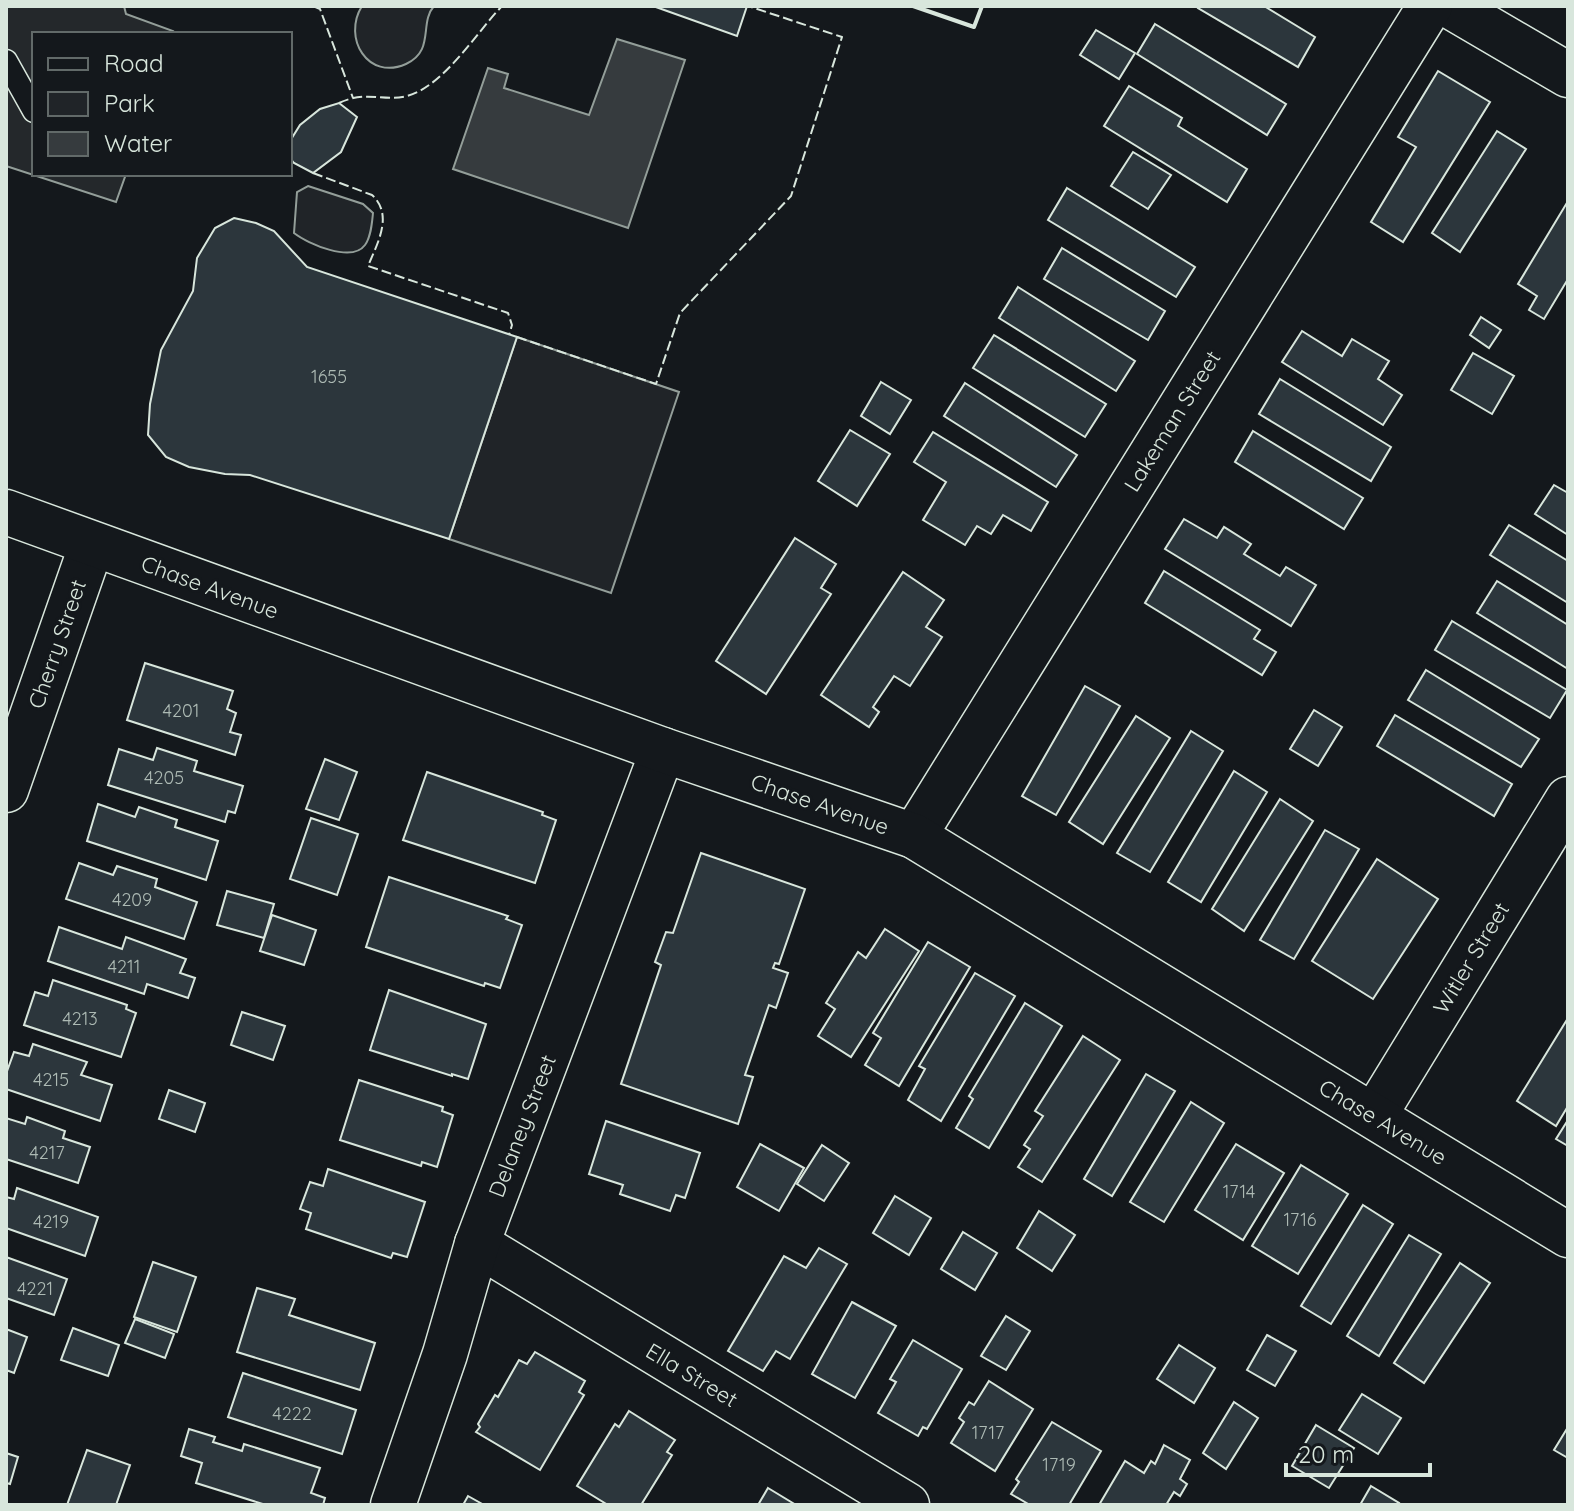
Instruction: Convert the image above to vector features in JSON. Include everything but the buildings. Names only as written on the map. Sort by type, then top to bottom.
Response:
[{"type":"street","name":"Lakeman Street","points":[[914,836],[1430,6]]},
{"type":"street","points":[[1450,6],[1568,75]]},
{"type":"street","name":"Chase Avenue","points":[[6,512],[663,750],[914,836],[1568,1235]]},
{"type":"street","name":"Cherry Street","points":[[6,790],[92,544]]},
{"type":"street","name":"Delaney Street","points":[[393,1505],[445,1354],[477,1244],[663,750]]},
{"type":"street","name":"Witler Street","points":[[1374,1116],[1568,799]]},
{"type":"street","name":"Ella Street","points":[[477,1244],[907,1505]]},
{"type":"lane","points":[[6,61],[32,107]]},
{"type":"green space","points":[[362,6],[434,6],[427,20],[424,44],[415,58],[392,68],[370,62],[357,43],[355,31]]},
{"type":"green space","points":[[308,186],[363,204],[373,213],[365,245],[359,250],[341,252],[309,242],[294,233],[297,192]]},
{"type":"green space","points":[[517,337],[679,392],[611,593],[449,539]]},
{"type":"shaded area","points":[[6,6],[124,6],[126,14],[173,31],[32,32],[32,175],[6,166]]},
{"type":"shaded area","points":[[37,176],[125,176],[116,202]]},
{"type":"water","points":[[617,39],[685,60],[628,228],[453,169],[488,68],[508,74],[504,88],[589,115]]},
{"type":"fence","points":[[313,6],[320,9],[353,98]]},
{"type":"fence","points":[[339,103],[358,97],[407,96],[421,90],[434,82],[459,57],[502,6]]},
{"type":"fence","points":[[517,337],[656,384],[680,313],[791,196],[842,37],[748,6]]},
{"type":"fence","points":[[313,173],[372,195],[379,203],[382,230],[368,266],[508,313],[512,325],[509,335]]},
{"type":"wall","points":[[913,6],[974,27],[982,6]]}]
